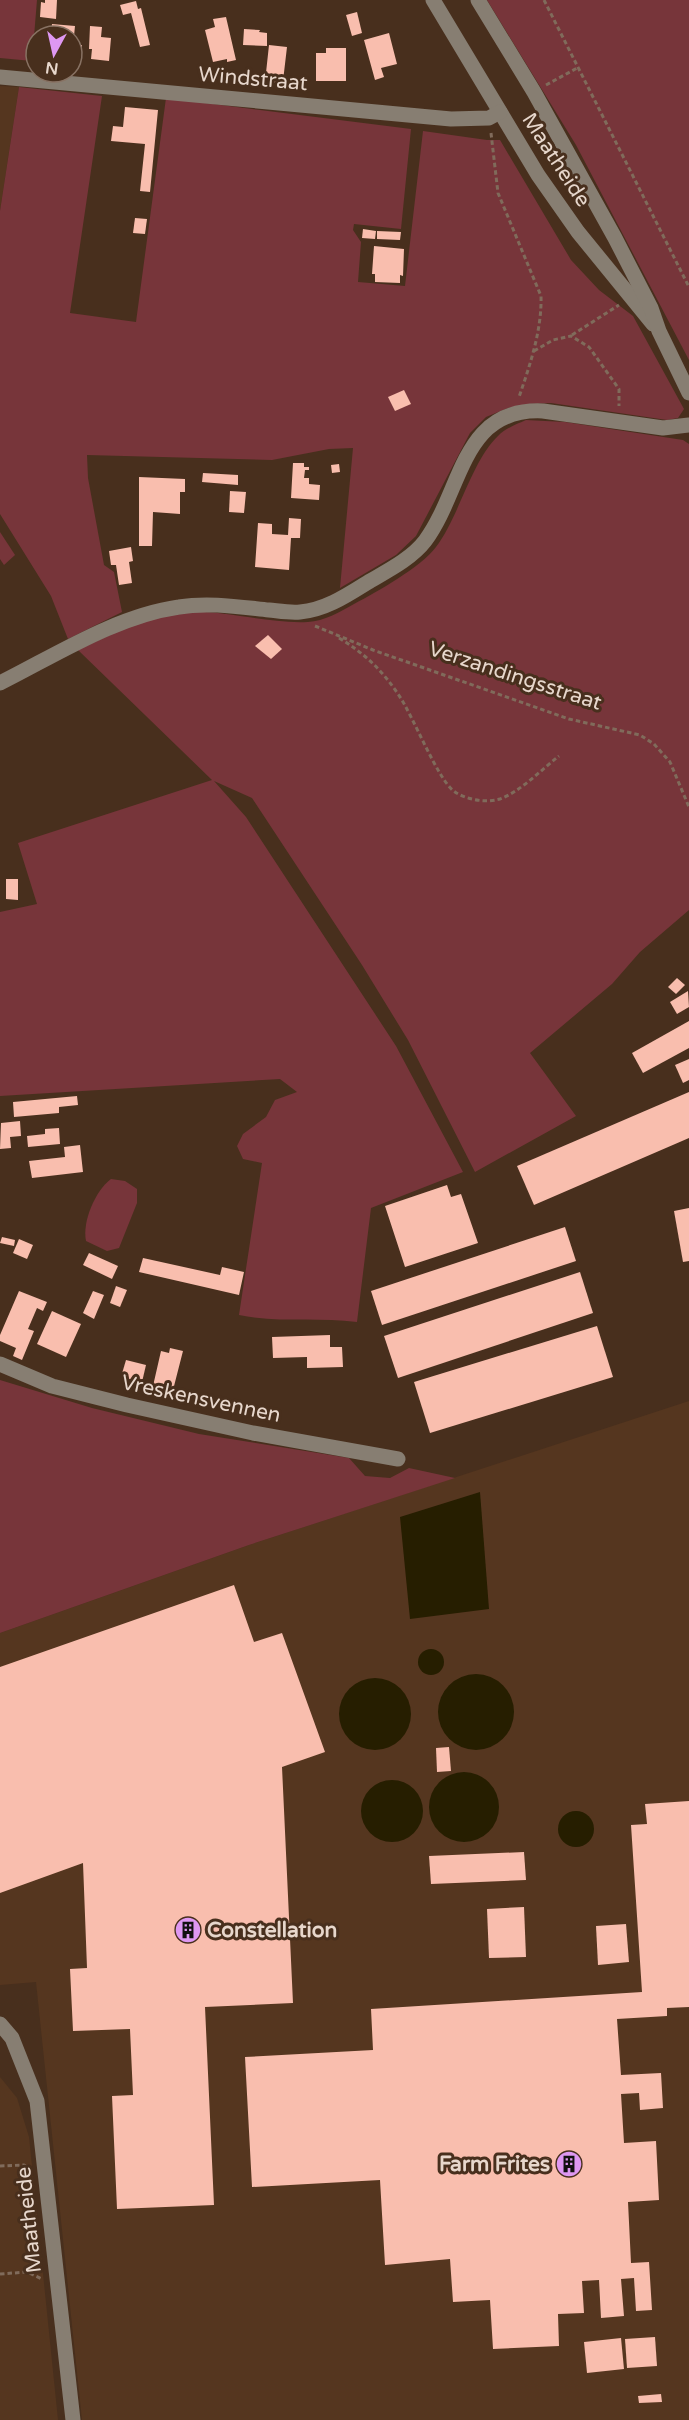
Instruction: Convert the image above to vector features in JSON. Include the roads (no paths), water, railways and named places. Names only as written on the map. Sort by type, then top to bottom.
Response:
[{"type":"street","name":"Maatheide","points":[[433,0],[495,115],[595,254],[659,331]]},
{"type":"street","name":"Maatheide","points":[[478,0],[534,92],[615,238],[651,308],[659,331],[689,393]]},
{"type":"street","name":"Windstraat","points":[[0,77],[451,119],[495,115]]},
{"type":"street","points":[[595,254],[611,248],[615,238]]},
{"type":"street","points":[[0,683],[112,627],[180,606],[217,605],[299,613],[325,607],[394,567],[424,542],[471,449],[495,422],[514,412],[554,411],[663,428],[689,425]]},
{"type":"street","name":"Vreskensvennen","points":[[0,1364],[52,1386],[117,1403],[242,1431],[398,1459]]},
{"type":"street","name":"Maatheide","points":[[0,2024],[12,2038],[37,2101],[73,2420]]},
{"type":"place","name":"Constellation","points":[[188,1930]]},
{"type":"place","name":"Farm Frites","points":[[569,2164]]}]
